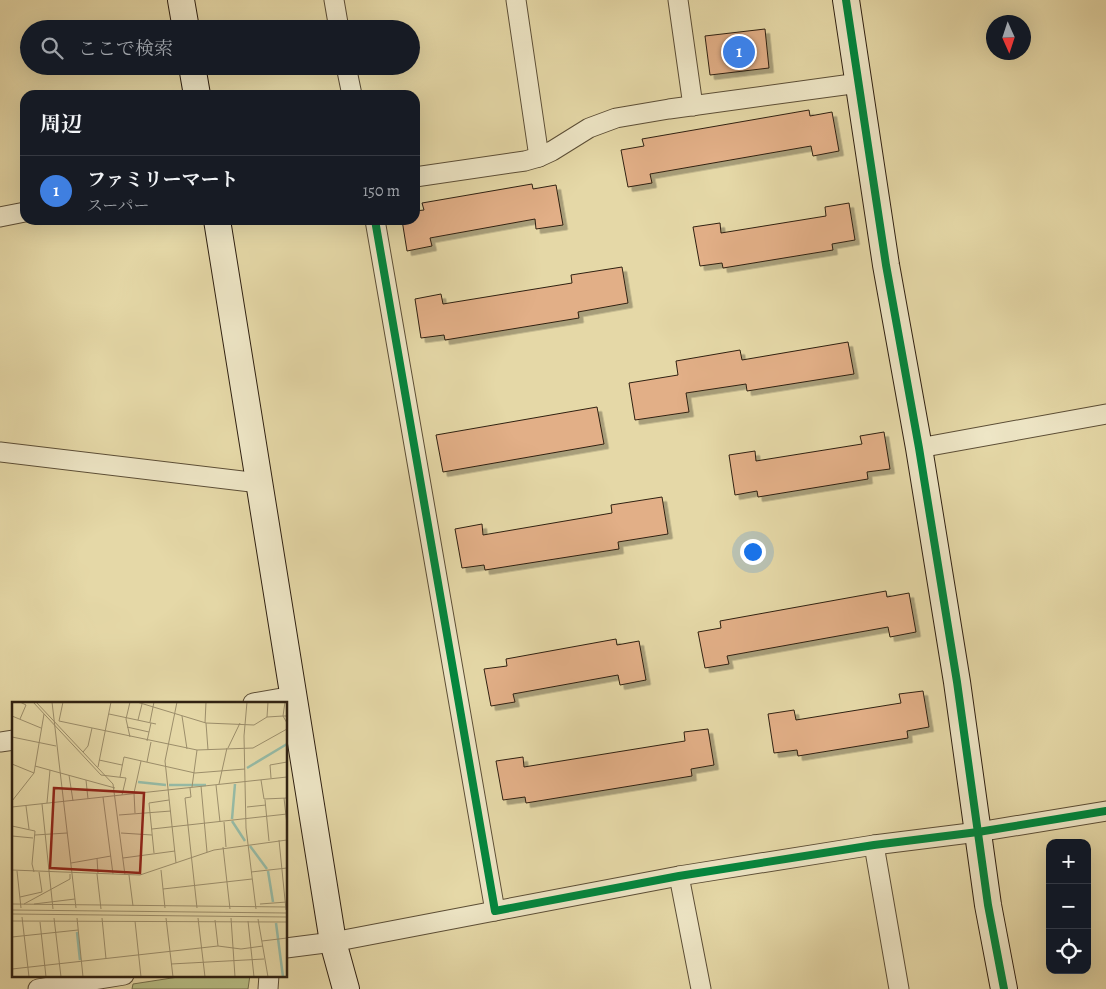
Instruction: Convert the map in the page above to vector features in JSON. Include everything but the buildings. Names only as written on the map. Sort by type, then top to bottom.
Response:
[{"type":"street","points":[[181,0],[184,20]]},
{"type":"street","points":[[334,0],[337,20]]},
{"type":"street","points":[[516,0],[539,157]]},
{"type":"street","points":[[678,0],[693,106]]},
{"type":"street","points":[[846,0],[886,265],[919,448],[956,682],[988,905],[1004,989]]},
{"type":"street","points":[[193,75],[195,90]]},
{"type":"street","points":[[348,75],[351,90]]},
{"type":"street","points":[[420,176],[525,161],[539,157],[589,128],[616,118],[858,82]]},
{"type":"street","points":[[0,217],[20,213]]},
{"type":"street","points":[[218,225],[333,942],[346,989]]},
{"type":"street","points":[[376,225],[495,911]]},
{"type":"street","points":[[919,448],[1106,414]]},
{"type":"street","points":[[0,452],[259,483]]},
{"type":"street","points":[[259,702],[293,696]]},
{"type":"street","points":[[288,948],[333,942],[680,876],[874,845],[978,832],[1106,812]]},
{"type":"street","points":[[874,845],[898,989]]},
{"type":"street","points":[[680,876],[701,989]]},
{"type":"street","points":[[268,989],[269,976]]},
{"type":"street","points":[[38,989],[120,979]]},
{"type":"green space","points":[[185,976],[250,976],[248,989],[132,989],[133,984]]},
{"type":"cycle path","points":[[846,0],[886,265],[919,448],[957,682],[988,905],[1004,989]]},
{"type":"cycle path","points":[[376,225],[495,911],[679,876],[1106,811]]},
{"type":"place","name":"ファミリーマート","points":[[739,52]]}]
